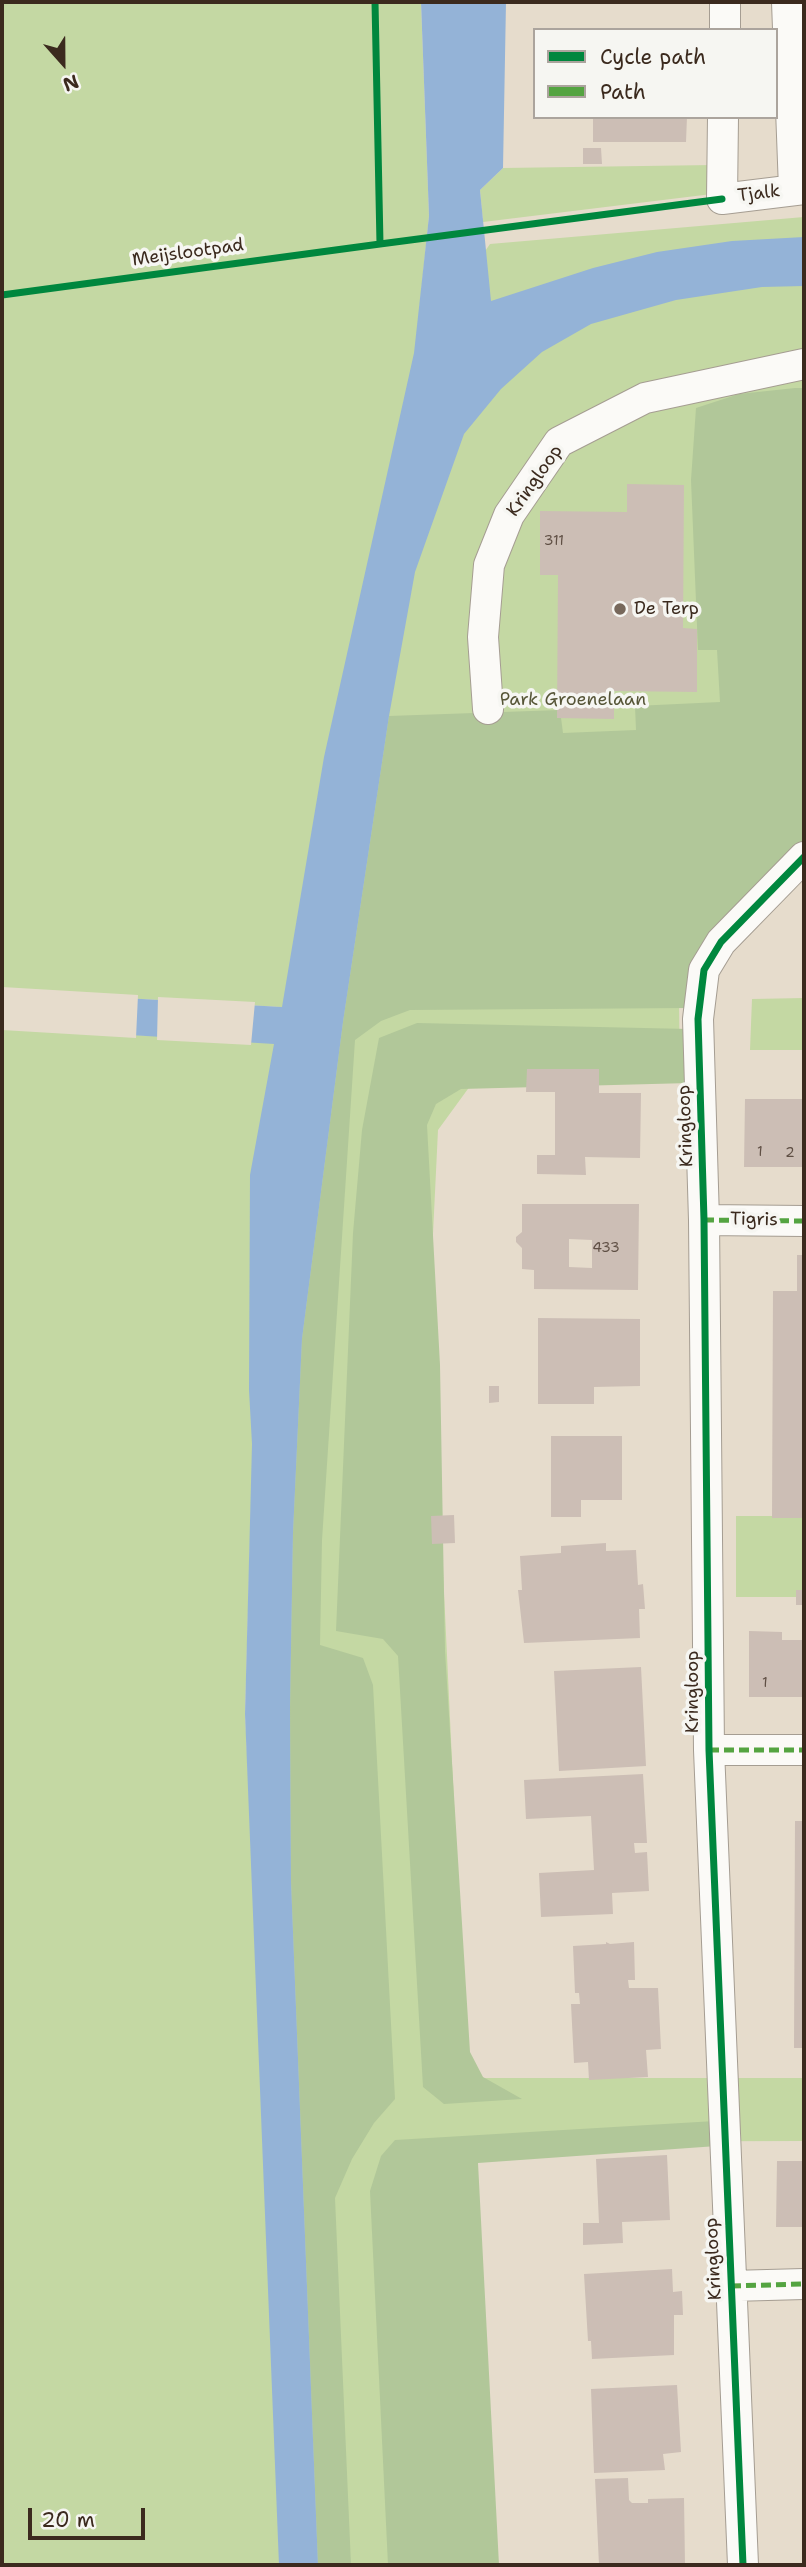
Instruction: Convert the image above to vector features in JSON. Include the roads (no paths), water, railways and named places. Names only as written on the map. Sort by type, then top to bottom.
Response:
[{"type":"street","points":[[725,2],[725,28]]},
{"type":"street","name":"Tjalk","points":[[723,119],[722,199],[799,189],[787,2]]},
{"type":"street","name":"Kringloop","points":[[488,699],[483,637],[489,565],[509,515],[559,442],[645,398],[804,364]]},
{"type":"street","name":"Kringloop","points":[[743,2565],[709,1750],[705,1220],[698,1019],[704,970],[721,942],[804,857]]},
{"type":"street","name":"Tigris","points":[[705,1220],[804,1221]]},
{"type":"street","points":[[709,1750],[804,1750]]},
{"type":"street","points":[[731,2286],[804,2284]]},
{"type":"water","points":[[421,2],[506,2],[503,168],[480,190],[491,301],[593,268],[657,252],[732,241],[804,237],[804,286],[762,287],[676,300],[591,324],[542,352],[501,389],[464,434],[415,572],[389,716],[343,1022],[302,1339],[293,1533],[291,1881],[318,2565],[279,2565],[245,1714],[252,1444],[249,1390],[250,1175],[274,1044],[2,1027],[2,991],[282,1007],[324,757],[414,353],[429,216]]},
{"type":"place","name":"De Terp","points":[[620,609]]},
{"type":"park label","name":"Park Groenelaan","points":[[573,700]]}]
